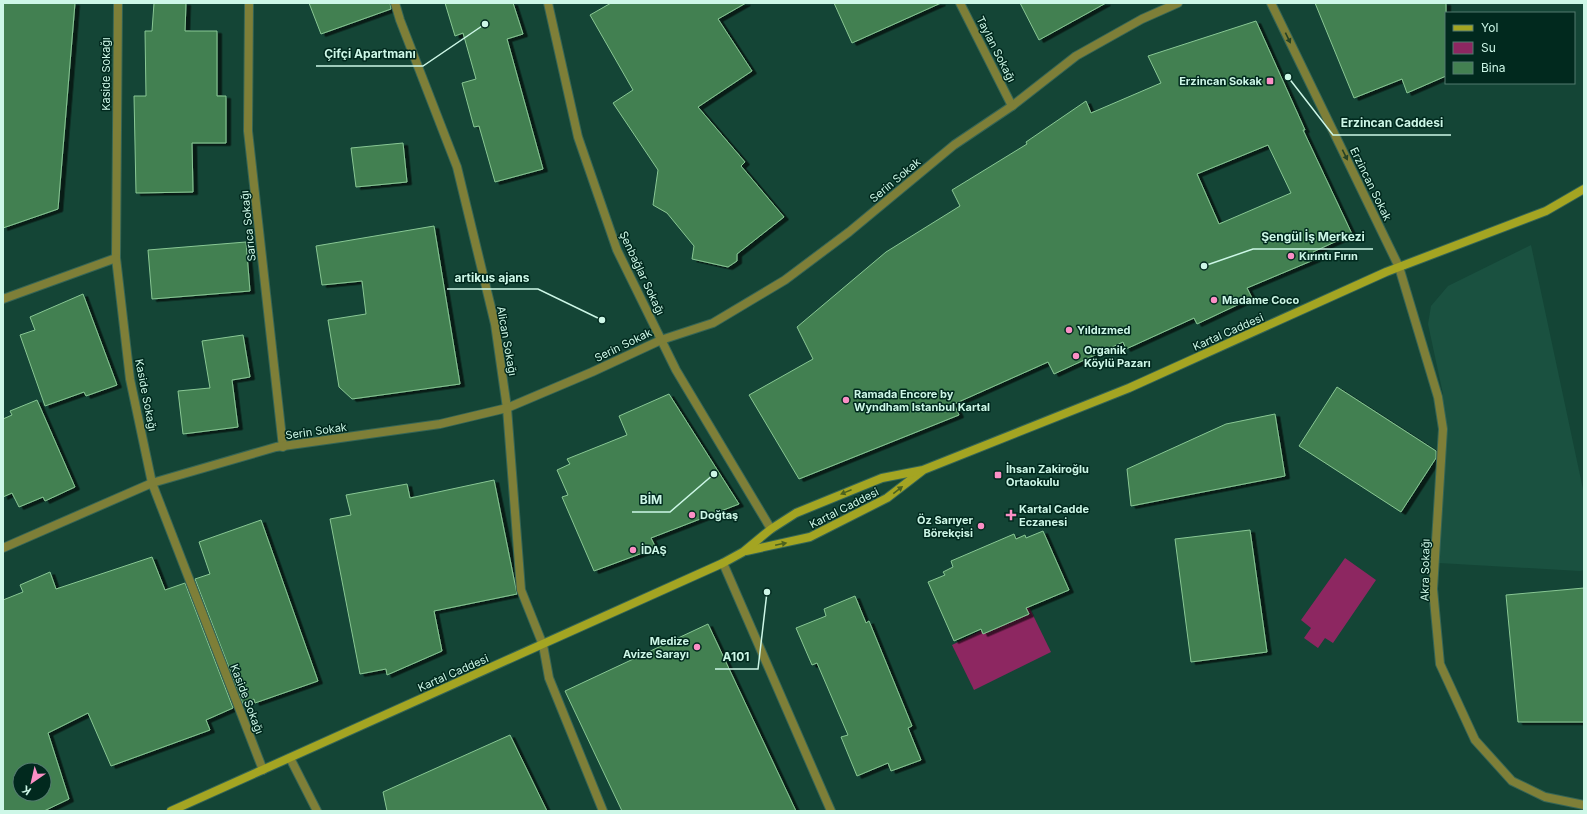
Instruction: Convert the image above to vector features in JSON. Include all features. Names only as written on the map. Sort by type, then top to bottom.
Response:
[{"type":"main road","name":"Kartal Caddesi","points":[[171,811],[723,563],[743,552],[771,529],[796,513],[882,478],[923,470],[1129,388],[1399,267],[1546,211],[1584,189]]},
{"type":"main road","name":"Kartal Caddesi","points":[[743,552],[810,537],[887,498],[923,470]]},
{"type":"street","name":"Kaside Sokağı","points":[[118,3],[116,258],[130,379],[152,483],[263,770]]},
{"type":"street","name":"Sarıca Sokağı","points":[[248,3],[248,131],[283,447]]},
{"type":"street","name":"Alican Sokağı","points":[[395,3],[400,20],[456,167],[494,324],[506,408],[521,590],[543,645],[549,678],[603,811]]},
{"type":"street","name":"Şenbağlar Sokağı","points":[[548,3],[578,137],[617,250],[676,370],[771,529]]},
{"type":"street","name":"Taylan Sokağı","points":[[960,3],[1012,106]]},
{"type":"street","name":"Serin Sokak","points":[[3,548],[152,483],[276,447],[440,424],[506,408],[592,372],[661,340],[713,323],[785,280],[849,232],[954,145],[1012,106],[1076,56],[1142,19],[1178,3]]},
{"type":"street","name":"Erzincan Sokak","points":[[1271,3],[1399,267]]},
{"type":"street","points":[[3,299],[116,258]]},
{"type":"street","name":"Akra Sokağı","points":[[1399,267],[1438,398],[1443,429],[1433,589],[1440,664],[1476,740],[1512,781],[1545,798],[1584,805]]},
{"type":"street","points":[[723,563],[831,811]]},
{"type":"street","points":[[290,758],[317,811]]},
{"type":"shaded area","points":[[1531,245],[1584,494],[1584,570],[1439,563],[1443,394],[1428,324],[1431,306],[1448,286]]},
{"type":"water","points":[[1345,558],[1376,580],[1333,643],[1325,638],[1318,648],[1304,638],[1311,628],[1301,620]]},
{"type":"water","points":[[1029,607],[1051,652],[974,690],[952,645]]},
{"type":"building","points":[[3,3],[75,3],[58,209],[3,228]]},
{"type":"building","points":[[154,3],[186,3],[185,31],[217,31],[217,96],[226,96],[226,143],[192,143],[193,192],[136,193],[134,96],[146,96],[145,31],[152,31]]},
{"type":"building","points":[[309,3],[390,3],[391,9],[321,34]]},
{"type":"building","points":[[445,3],[513,3],[523,34],[507,39],[543,169],[495,182],[479,126],[474,127],[462,83],[476,79],[463,33],[455,36]]},
{"type":"building","points":[[611,3],[746,3],[718,19],[752,71],[698,107],[745,162],[741,166],[784,217],[737,254],[737,261],[728,267],[692,259],[694,246],[667,213],[653,205],[658,170],[613,103],[633,90],[590,15]]},
{"type":"building","points":[[834,3],[941,3],[852,43]]},
{"type":"building","points":[[1020,3],[1106,3],[1039,40]]},
{"type":"building","points":[[1315,3],[1446,3],[1445,76],[1407,93],[1402,79],[1354,98]]},
{"type":"building","points":[[1256,21],[1305,130],[1303,130],[1352,234],[1313,252],[1316,259],[1247,288],[1252,298],[1197,324],[1194,318],[1126,349],[1123,342],[1054,374],[1048,362],[954,404],[959,415],[799,479],[749,395],[813,359],[797,327],[886,252],[960,206],[952,190],[1027,144],[1026,142],[1086,101],[1091,113],[1161,83],[1148,56]],"holes":[[[1268,145],[1291,193],[1219,224],[1197,174]]]},
{"type":"building","points":[[403,143],[407,182],[356,187],[351,148]]},
{"type":"building","points":[[434,226],[460,384],[352,399],[339,387],[328,320],[366,314],[362,281],[322,285],[316,246]]},
{"type":"building","points":[[246,242],[250,291],[152,299],[148,250]]},
{"type":"building","points":[[83,294],[117,385],[86,396],[84,392],[45,406],[20,335],[35,330],[30,317]]},
{"type":"building","points":[[243,335],[250,377],[232,380],[238,427],[183,434],[178,391],[210,388],[202,341]]},
{"type":"building","points":[[1337,387],[1436,451],[1436,458],[1401,512],[1299,446]]},
{"type":"building","points":[[669,394],[739,504],[651,538],[656,548],[594,571],[562,497],[568,495],[557,470],[570,464],[567,459],[627,435],[619,416]]},
{"type":"building","points":[[37,400],[75,487],[45,501],[43,497],[19,507],[12,493],[3,497],[3,419],[12,415],[10,411]]},
{"type":"building","points":[[1275,414],[1285,476],[1131,506],[1127,469],[1226,424]]},
{"type":"building","points":[[494,480],[517,594],[434,611],[442,651],[387,675],[386,669],[360,674],[330,519],[351,515],[346,495],[407,484],[410,498]]},
{"type":"building","points":[[261,520],[318,681],[255,703],[254,699],[243,704],[195,579],[210,574],[199,542]]},
{"type":"building","points":[[1250,530],[1267,652],[1191,662],[1175,539]]},
{"type":"building","points":[[1043,531],[1069,590],[1026,608],[1029,614],[983,634],[981,629],[954,641],[928,582],[945,575],[943,572],[953,567],[951,561],[1014,534],[1016,539],[1025,535],[1026,538]]},
{"type":"building","points":[[152,557],[165,590],[185,583],[233,708],[206,720],[210,730],[111,766],[88,713],[48,733],[69,799],[44,811],[3,811],[3,600],[23,592],[20,585],[50,572],[56,589]]},
{"type":"building","points":[[1584,588],[1584,722],[1518,722],[1506,595]]},
{"type":"building","points":[[855,596],[866,623],[869,621],[912,726],[908,728],[921,760],[891,771],[888,763],[857,776],[841,737],[848,735],[817,663],[812,665],[796,628],[826,616],[824,609]]},
{"type":"building","points":[[708,624],[796,811],[622,811],[565,691]]},
{"type":"building","points":[[510,735],[547,811],[387,811],[383,792]]},
{"type":"place","name":"Çifçi Apartmanı","points":[[485,24]]},
{"type":"place","name":"Erzincan Caddesi","points":[[1288,77]]},
{"type":"place","name":"Erzi̇ncan Sokak","points":[[1270,81]]},
{"type":"place","name":"Kırıntı Fırın","points":[[1291,256]]},
{"type":"place","name":"Şengül İş Merkezi","points":[[1204,266]]},
{"type":"place","name":"Madame Coco","points":[[1214,300]]},
{"type":"place","name":"artikus ajans","points":[[602,320]]},
{"type":"place","name":"Yıldızmed","points":[[1069,330]]},
{"type":"place","name":"Organik Köylü Pazarı","points":[[1076,356]]},
{"type":"place","name":"Ramada Encore by Wyndham Istanbul Kartal","points":[[846,400]]},
{"type":"place","name":"BİM","points":[[714,474]]},
{"type":"place","name":"İhsan Zakiroğlu Ortaokulu","points":[[998,475]]},
{"type":"place","name":"Doğtaş","points":[[692,515]]},
{"type":"place","name":"Kartal Cadde Eczanesi","points":[[1011,515]]},
{"type":"place","name":"Öz Sarıyer Börekçisi","points":[[981,526]]},
{"type":"place","name":"İDAŞ","points":[[633,550]]},
{"type":"place","name":"A101","points":[[767,592]]},
{"type":"place","name":"Medize Avize Sarayı","points":[[697,647]]}]
